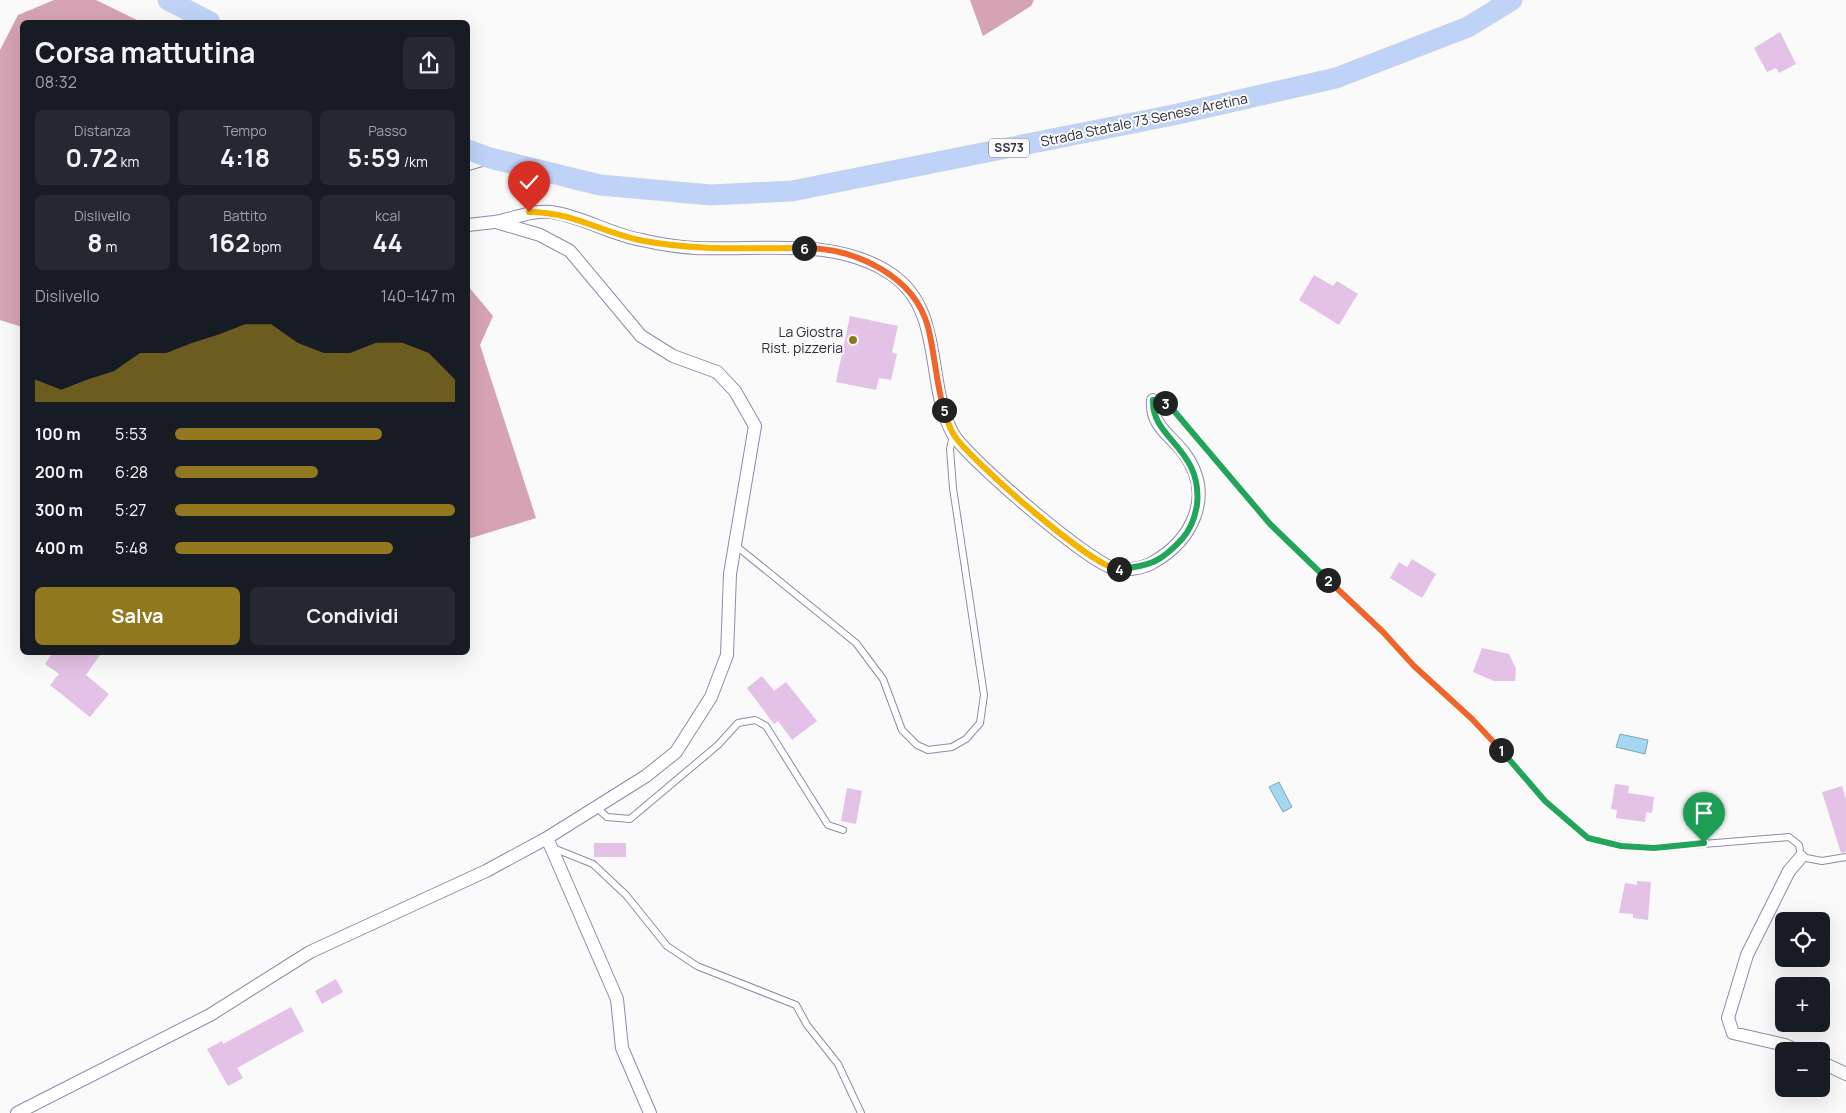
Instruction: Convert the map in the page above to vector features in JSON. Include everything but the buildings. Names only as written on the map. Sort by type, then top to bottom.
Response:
[{"type":"main road","points":[[168,0],[206,20]]},
{"type":"main road","name":"Strada Statale 73 Senese Aretina","points":[[470,151],[490,158],[600,186],[711,195],[792,191],[1178,114],[1336,78],[1468,27],[1512,0]]},
{"type":"street","points":[[470,163],[490,158]]},
{"type":"street","points":[[470,224],[496,222],[529,212],[551,212],[639,240],[693,248],[811,248],[856,257],[892,275],[913,295],[927,325],[943,407],[953,434],[970,454],[1062,535],[1115,569],[1146,567],[1169,554],[1185,536],[1195,518],[1198,492],[1193,470],[1184,453],[1155,421],[1152,411],[1153,400]]},
{"type":"street","points":[[17,1113],[210,1015],[310,952],[549,843],[596,807],[646,776],[676,752],[711,697],[727,655],[730,574],[755,426],[735,390],[717,372],[673,356],[641,336],[570,251],[540,234],[496,222]]},
{"type":"street","points":[[549,843],[617,999],[622,1048],[650,1113]]},
{"type":"street","points":[[1775,1043],[1733,1033],[1728,1018],[1747,955],[1789,871],[1801,857]]},
{"type":"street","points":[[1830,1066],[1846,1074]]},
{"type":"lane","points":[[1153,400],[1169,405],[1270,524],[1383,632],[1414,666],[1472,719],[1545,801],[1588,838],[1621,846],[1654,848],[1789,837],[1799,845],[1801,857],[1822,861],[1846,857]]},
{"type":"lane","points":[[735,545],[856,643],[882,679],[902,730],[917,745],[928,750],[952,748],[966,739],[980,723],[984,695],[953,488],[950,449],[953,434]]},
{"type":"lane","points":[[596,807],[606,817],[630,819],[718,745],[738,723],[749,719],[761,722],[766,726],[828,825],[843,830]]},
{"type":"lane","points":[[549,843],[593,864],[626,895],[667,946],[689,961],[796,1005],[807,1025],[838,1064],[861,1113]]},
{"type":"shaded area","points":[[54,0],[96,0],[137,20],[20,20],[20,326],[0,320],[0,50],[18,15]]},
{"type":"shaded area","points":[[970,0],[1034,0],[1031,6],[983,36]]},
{"type":"shaded area","points":[[470,288],[493,316],[480,345],[536,518],[470,538]]},
{"type":"water","points":[[1620,734],[1648,740],[1645,754],[1616,747]]},
{"type":"water","points":[[1279,782],[1292,807],[1283,812],[1269,787]]},
{"type":"place","name":"La Giostra Rist. pizzeria","points":[[853,340]]},
{"type":"route","points":[[529,212],[551,212],[572,217],[606,231],[639,240],[693,248],[811,248],[856,257],[892,275],[913,295],[927,325],[943,407],[953,434],[970,454],[1062,535],[1115,569],[1146,567],[1169,554],[1185,536],[1195,518],[1198,492],[1193,470],[1184,453],[1155,421],[1152,411],[1153,400],[1169,405],[1270,524],[1383,632],[1414,666],[1472,719],[1516,766],[1545,801],[1588,838],[1621,846],[1654,848],[1704,843]]}]
